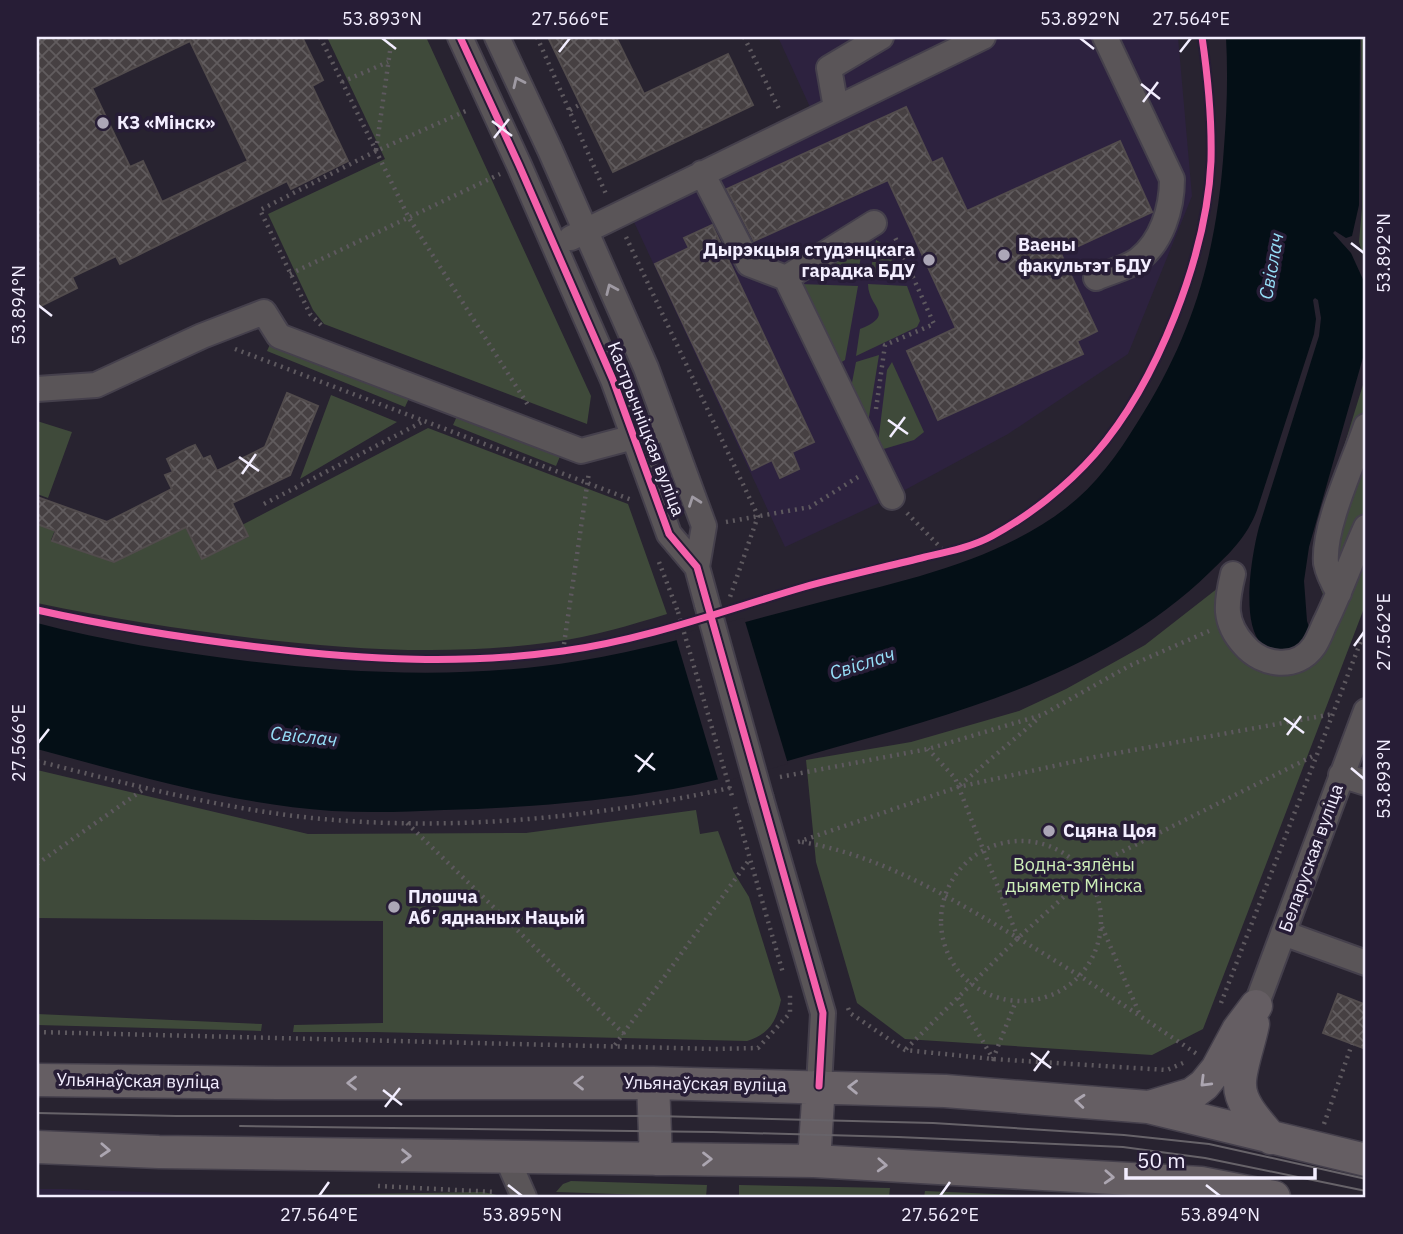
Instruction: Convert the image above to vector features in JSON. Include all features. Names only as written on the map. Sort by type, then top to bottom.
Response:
[{"type":"main road","points":[[1148,1107],[1180,1098],[1204,1085],[1256,1006]]},
{"type":"main road","points":[[1256,1006],[1240,1085],[1252,1114],[1271,1138]]},
{"type":"main road","name":"Ульянаўская вуліца","points":[[37,1080],[653,1083],[819,1086],[1013,1095],[1148,1107],[1366,1160]]},
{"type":"main road","points":[[653,1083],[656,1159]]},
{"type":"main road","points":[[814,1161],[819,1086]]},
{"type":"main road","points":[[37,1147],[172,1152],[814,1161],[1188,1182],[1274,1197]]},
{"type":"street","name":"Кастрычніцкая вуліца","points":[[460,37],[613,380],[669,534],[697,567],[711,607],[822,1013],[819,1086]]},
{"type":"street","name":"Кастрычніцкая вуліца","points":[[497,37],[646,368],[704,526],[697,567]]},
{"type":"street","points":[[836,108],[829,68],[881,37]]},
{"type":"street","points":[[555,246],[983,37]]},
{"type":"street","points":[[1096,278],[1137,260],[1156,241],[1172,198],[1172,179],[1105,37]]},
{"type":"street","points":[[702,173],[749,264],[786,278],[892,497]]},
{"type":"street","points":[[786,278],[874,223]]},
{"type":"street","points":[[37,389],[96,386],[202,336],[264,313],[279,336],[581,452],[668,428]]},
{"type":"street","points":[[1339,593],[1326,565],[1328,537],[1366,426]]},
{"type":"street","points":[[1233,575],[1227,608],[1229,623],[1244,645],[1262,659],[1278,664],[1293,661],[1306,655],[1314,646],[1366,527]]},
{"type":"street","name":"Беларуская вуліца","points":[[1256,1006],[1366,710]]},
{"type":"street","points":[[1341,775],[1366,783]]},
{"type":"street","points":[[1283,933],[1366,963]]},
{"type":"street","points":[[507,1158],[524,1197]]},
{"type":"path","points":[[320,37],[409,218],[531,408],[518,404]]},
{"type":"path","points":[[376,151],[392,37]]},
{"type":"path","points":[[537,37],[615,215],[758,516]]},
{"type":"path","points":[[744,37],[789,130]]},
{"type":"path","points":[[342,82],[389,61]]},
{"type":"path","points":[[570,110],[581,104]]},
{"type":"path","points":[[326,331],[310,314],[260,210],[376,151],[469,109]]},
{"type":"path","points":[[290,274],[503,173]]},
{"type":"path","points":[[758,516],[810,507],[867,472],[885,345],[934,324],[887,220],[874,223]]},
{"type":"path","points":[[202,336],[636,501]]},
{"type":"path","points":[[264,504],[424,421],[434,395]]},
{"type":"path","points":[[563,652],[593,448]]},
{"type":"path","points":[[672,626],[711,607],[758,516]]},
{"type":"path","points":[[37,1032],[758,1048],[790,1013],[790,997],[678,612],[655,550]]},
{"type":"path","points":[[933,555],[952,550]]},
{"type":"path","points":[[958,787],[1042,715],[1129,666],[1229,623]]},
{"type":"path","points":[[1220,1006],[1366,628]]},
{"type":"path","points":[[551,652],[576,649]]},
{"type":"path","points":[[798,841],[958,787],[1095,757],[1333,714]]},
{"type":"path","points":[[37,761],[144,789],[211,803],[312,818],[407,823],[497,821],[598,813],[759,788],[928,750],[1042,715]]},
{"type":"path","points":[[928,750],[955,778],[1018,938]]},
{"type":"path","points":[[905,1050],[1018,938],[1105,860],[1315,755]]},
{"type":"path","points":[[37,864],[144,789]]},
{"type":"path","points":[[407,823],[624,1034]]},
{"type":"path","points":[[798,841],[802,855]]},
{"type":"path","points":[[798,841],[836,848],[945,894],[1080,976],[1200,1056],[1167,1070],[993,1059],[905,1050],[850,1013],[846,1000]]},
{"type":"path","points":[[1102,927],[1095,954],[1080,976],[1061,991],[1039,999],[1016,1001],[992,996],[972,984],[955,966],[944,943],[941,919],[945,894],[954,876],[968,860],[985,849],[1007,842],[1030,841],[1052,847],[1072,858],[1088,876],[1099,900],[1102,927],[1140,1016]]},
{"type":"path","points":[[614,1046],[749,860]]},
{"type":"path","points":[[958,998],[993,1059]]},
{"type":"path","points":[[993,1059],[1016,1001]]},
{"type":"path","points":[[1321,1131],[1352,1044]]},
{"type":"shaded area","points":[[778,37],[1178,37],[1192,196],[1128,354],[1008,434],[892,497],[785,547],[628,209],[815,118]]},
{"type":"shaded area","points":[[37,1189],[63,1189],[244,1196],[37,1197]]},
{"type":"green space","points":[[327,37],[426,37],[591,396],[587,424],[324,324],[313,310],[268,214],[385,159]]},
{"type":"green space","points":[[1361,37],[1366,37],[1366,265],[1359,242],[1362,208]]},
{"type":"green space","points":[[864,240],[857,278],[801,276]]},
{"type":"green space","points":[[876,240],[885,245],[899,274],[870,275]]},
{"type":"green space","points":[[799,284],[858,286],[845,360],[837,365]]},
{"type":"green space","points":[[868,284],[907,286],[920,321],[917,327],[856,356],[860,329],[871,324],[879,314]]},
{"type":"green space","points":[[272,340],[410,396],[405,407],[267,351]]},
{"type":"green space","points":[[879,355],[867,429],[849,398],[856,362]]},
{"type":"green space","points":[[892,362],[924,432],[914,440],[877,451],[887,370]]},
{"type":"green space","name":"Водна-зялёны дыяметр Мінска","points":[[1366,375],[1366,603],[1203,1029],[1152,1055],[905,1039],[857,1003],[816,862],[806,760],[911,742],[1019,711],[1066,689],[1145,645],[1218,588],[1215,608],[1219,623],[1272,671],[1328,608],[1316,576],[1315,561],[1321,521]]},
{"type":"green space","points":[[331,395],[397,422],[300,479]]},
{"type":"green space","points":[[458,414],[561,454],[556,466],[453,425]]},
{"type":"green space","points":[[37,421],[72,432],[48,498],[37,494]]},
{"type":"green space","points":[[428,428],[628,504],[667,614],[568,640],[478,649],[402,650],[327,646],[225,635],[37,603],[37,524],[55,530],[51,540],[115,561],[185,527],[202,559],[248,537],[242,525]]},
{"type":"green space","name":"Плошча Абʼяднаных Нацый","points":[[37,770],[308,834],[526,833],[696,810],[700,834],[718,831],[733,871],[749,897],[781,1000],[779,1008],[766,1031],[747,1041],[293,1032],[294,1025],[383,1023],[383,921],[37,918]]},
{"type":"green space","points":[[37,1014],[262,1024],[261,1031],[37,1025]]},
{"type":"green space","points":[[571,1181],[707,1185],[706,1197],[556,1192],[563,1184]]},
{"type":"green space","points":[[739,1185],[890,1188],[889,1197],[739,1196]]},
{"type":"green space","points":[[925,1191],[1065,1197],[924,1197]]},
{"type":"green space","points":[[483,1192],[506,1197],[244,1197],[244,1196]]},
{"type":"water","name":"Свіслач","points":[[1226,37],[1360,37],[1359,205],[1352,236],[1346,238],[1335,231],[1333,233],[1351,253],[1366,286],[1366,347],[1309,547],[1304,581],[1310,630],[1308,640],[1292,655],[1269,649],[1255,634],[1251,621],[1250,588],[1253,553],[1259,527],[1319,336],[1321,318],[1318,300],[1315,298],[1314,334],[1257,510],[1237,544],[1210,572],[1169,607],[1126,637],[1079,663],[980,704],[877,736],[692,785],[645,794],[502,808],[374,812],[294,807],[183,787],[37,749],[37,623],[220,658],[329,669],[412,673],[537,667],[608,656],[668,642],[915,578],[979,556],[1039,527],[1077,499],[1114,457],[1157,390],[1188,324],[1208,257],[1221,185],[1226,106]]},
{"type":"pier","points":[[744,618],[788,764],[719,783],[675,635]]},
{"type":"building","points":[[37,37],[302,37],[323,80],[312,86],[348,161],[291,189],[287,181],[120,264],[116,256],[72,277],[77,288],[37,308]],"holes":[[[190,41],[248,161],[162,202],[143,161],[130,167],[92,88]]]},
{"type":"building","points":[[548,37],[616,37],[644,94],[728,54],[753,105],[613,172]]},
{"type":"building","points":[[906,107],[932,163],[942,158],[967,211],[1120,141],[1152,212],[1061,254],[1097,331],[1077,341],[1083,354],[938,420],[907,351],[956,328],[888,180],[754,241],[727,189]]},
{"type":"building","points":[[712,225],[814,442],[792,452],[799,469],[780,478],[772,460],[752,470],[655,264],[689,248],[684,238]]},
{"type":"building","points":[[287,393],[318,406],[290,475],[232,503],[248,536],[202,559],[186,527],[114,562],[52,541],[56,531],[37,524],[37,497],[107,522],[172,489],[165,475],[173,472],[167,459],[188,448],[195,445],[203,459],[210,456],[217,471],[265,447]]},
{"type":"building","points":[[1338,994],[1366,1005],[1366,1049],[1323,1033]]},
{"type":"tram line","points":[[37,1113],[176,1116],[655,1116],[933,1123],[1124,1135],[1209,1144],[1366,1179]]},
{"type":"tram line","points":[[240,1126],[713,1132],[1123,1147],[1205,1158],[1366,1191]]},
{"type":"cycle path","points":[[460,37],[613,380],[669,534],[697,567],[823,1013],[819,1086]]},
{"type":"cycle path","points":[[37,610],[152,632],[304,652],[378,658],[489,658],[563,651],[624,640],[804,587],[951,551],[984,540],[1047,499],[1095,454],[1118,425],[1139,391],[1175,316],[1200,236],[1211,161],[1209,99],[1202,37]]},
{"type":"place","name":"КЗ «Мінск»","points":[[103,123]]},
{"type":"place","name":"Ваены факультэт БДУ","points":[[1004,255]]},
{"type":"place","name":"Дырэкцыя студэнцкага гарадка БДУ","points":[[929,260]]},
{"type":"place","name":"Сцяна Цоя","points":[[1049,831]]},
{"type":"place","name":"Плошча Абʼяднаных Нацый","points":[[394,907]]}]
